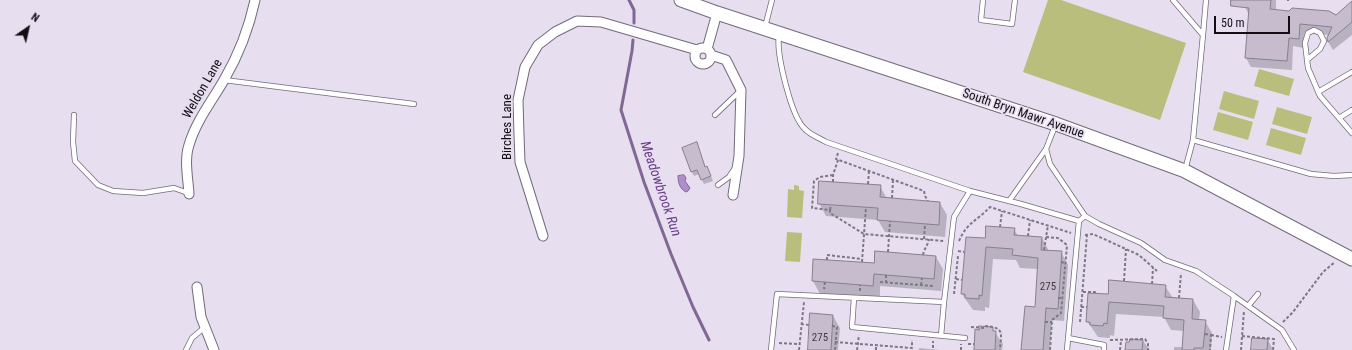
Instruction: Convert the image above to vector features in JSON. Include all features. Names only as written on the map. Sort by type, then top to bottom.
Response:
[{"type":"main road","name":"South Bryn Mawr Avenue","points":[[681,0],[779,34],[1056,124],[1185,171],[1348,256]]},
{"type":"street","name":"Weldon Lane","points":[[189,194],[186,158],[188,145],[198,123],[235,61],[252,15],[255,0]]},
{"type":"street","points":[[697,50],[695,57],[699,63],[703,64],[709,62],[709,52],[717,13]]},
{"type":"street","name":"Birches Lane","points":[[543,236],[520,162],[518,100],[525,67],[538,45],[555,32],[577,21],[601,22],[697,50],[704,48],[709,52]]},
{"type":"street","points":[[709,52],[726,60],[741,90],[738,163],[733,195]]},
{"type":"street","points":[[197,287],[201,316],[214,350]]},
{"type":"lane","points":[[764,29],[772,0]]},
{"type":"lane","points":[[983,0],[981,20],[1012,24],[1015,0]]},
{"type":"lane","points":[[1173,0],[1203,35]]},
{"type":"lane","points":[[1185,171],[1193,140],[1197,108],[1206,0]]},
{"type":"lane","points":[[1307,60],[1320,49],[1324,41],[1320,33],[1314,30],[1308,33],[1305,43],[1307,60],[1308,68],[1318,92],[1338,118],[1352,133]]},
{"type":"lane","points":[[779,34],[779,53],[791,105],[798,120],[805,130],[826,142],[970,191],[1079,221]]},
{"type":"lane","points":[[1318,92],[1352,72]]},
{"type":"lane","points":[[224,80],[414,104]]},
{"type":"lane","points":[[716,115],[741,90]]},
{"type":"lane","points":[[1338,118],[1352,110]]},
{"type":"lane","points":[[74,115],[73,142],[75,161],[98,185],[113,191],[143,193],[174,188],[189,194]]},
{"type":"lane","points":[[1009,201],[1046,149],[1056,124]]},
{"type":"lane","points":[[1193,140],[1311,174],[1334,176],[1352,175]]},
{"type":"lane","points":[[1046,149],[1050,164],[1085,216],[1141,243],[1165,260],[1196,270],[1247,304],[1282,330],[1294,350]]},
{"type":"lane","points":[[718,185],[729,177],[738,163]]},
{"type":"lane","points":[[941,336],[954,217],[970,191]]},
{"type":"lane","points":[[1067,350],[1079,221],[1085,216]]},
{"type":"lane","points":[[771,350],[777,294],[804,294],[944,302]]},
{"type":"lane","points":[[1247,304],[1258,294]]},
{"type":"lane","points":[[1226,350],[1234,296]]},
{"type":"lane","points":[[854,298],[852,327],[965,338]]},
{"type":"lane","points":[[186,350],[192,338],[205,327]]},
{"type":"lane","points":[[1068,338],[1104,345],[1104,350]]},
{"type":"path","points":[[833,182],[833,175],[838,160],[836,159],[841,147]]},
{"type":"path","points":[[838,160],[924,191],[928,201]]},
{"type":"path","points":[[868,184],[869,171]]},
{"type":"path","points":[[830,210],[812,208],[814,181],[820,177],[833,175]]},
{"type":"path","points":[[892,198],[893,180]]},
{"type":"path","points":[[831,204],[830,213],[864,234],[951,241]]},
{"type":"path","points":[[862,262],[864,253],[866,207]]},
{"type":"path","points":[[954,294],[959,241],[966,228],[984,214],[990,207],[1078,234],[1093,234],[1139,255],[1157,271]]},
{"type":"path","points":[[1000,227],[1002,211]]},
{"type":"path","points":[[1028,236],[1030,220]]},
{"type":"path","points":[[888,252],[890,221]]},
{"type":"path","points":[[924,239],[925,224]]},
{"type":"path","points":[[1044,250],[1048,225]]},
{"type":"path","points":[[1080,322],[1087,235]]},
{"type":"path","points":[[1046,237],[1058,238],[1067,245],[1061,313],[1052,320],[1050,350]]},
{"type":"path","points":[[923,255],[924,250],[928,246],[929,240]]},
{"type":"path","points":[[1124,281],[1126,249]]},
{"type":"path","points":[[958,251],[964,252]]},
{"type":"path","points":[[827,260],[827,255],[862,259]]},
{"type":"path","points":[[1278,327],[1294,312],[1323,272],[1348,256]]},
{"type":"path","points":[[1061,262],[1065,263]]},
{"type":"path","points":[[1179,298],[1182,266]]},
{"type":"path","points":[[1152,284],[1153,268]]},
{"type":"path","points":[[886,275],[886,283]]},
{"type":"path","points":[[921,285],[922,278]]},
{"type":"path","points":[[956,279],[962,280]]},
{"type":"path","points":[[880,282],[933,286]]},
{"type":"path","points":[[860,285],[860,291]]},
{"type":"path","points":[[1082,292],[1095,293]]},
{"type":"path","points":[[799,350],[804,294]]},
{"type":"path","points":[[1241,350],[1247,304]]},
{"type":"path","points":[[1081,307],[1087,307]]},
{"type":"path","points":[[1045,322],[1052,322]]},
{"type":"path","points":[[801,324],[809,325]]},
{"type":"path","points":[[832,326],[836,327],[835,350]]},
{"type":"path","points":[[971,327],[996,327],[1001,335],[1000,350]]},
{"type":"path","points":[[858,350],[860,328]]},
{"type":"path","points":[[1204,334],[1227,338]]},
{"type":"path","points":[[1210,350],[1211,335]]},
{"type":"path","points":[[1242,336],[1274,339],[1273,350]]},
{"type":"path","points":[[1110,340],[1145,339],[1148,344],[1148,350]]},
{"type":"path","points":[[835,342],[904,349],[912,348],[912,340]]},
{"type":"path","points":[[1120,350],[1121,340]]},
{"type":"path","points":[[926,341],[933,341],[933,348]]},
{"type":"path","points":[[772,342],[799,344]]},
{"type":"path","points":[[954,343],[974,344]]},
{"type":"path","points":[[961,350],[962,343]]},
{"type":"green space","points":[[1048,0],[1061,0],[1186,43],[1160,120],[1023,72]]},
{"type":"green space","points":[[1259,69],[1294,79],[1289,96],[1254,86]]},
{"type":"green space","points":[[1224,91],[1259,101],[1254,119],[1219,109]]},
{"type":"green space","points":[[1277,107],[1312,117],[1307,134],[1272,124]]},
{"type":"green space","points":[[1218,112],[1253,122],[1248,140],[1213,130]]},
{"type":"green space","points":[[1271,128],[1306,138],[1301,155],[1266,145]]},
{"type":"green space","points":[[794,185],[799,186],[799,190],[804,191],[802,218],[787,217],[788,189],[794,190]]},
{"type":"green space","points":[[787,232],[802,233],[800,262],[785,261]]},
{"type":"shaded area","points":[[684,175],[686,178],[685,181],[690,188],[686,192],[681,187],[678,179],[678,176]]},
{"type":"building","points":[[1231,0],[1271,0],[1270,9],[1289,11],[1292,8],[1329,11],[1336,15],[1352,1],[1352,22],[1328,42],[1327,38],[1332,27],[1300,24],[1299,39],[1289,38],[1287,61],[1245,58],[1249,8],[1231,6]]},
{"type":"building","points":[[697,142],[705,167],[707,166],[711,176],[701,180],[697,170],[691,172],[682,148]]},
{"type":"building","points":[[819,181],[881,185],[880,197],[940,202],[939,225],[877,220],[878,208],[818,204]]},
{"type":"building","points":[[986,226],[1015,228],[1014,235],[1042,237],[1041,250],[1062,251],[1058,309],[1046,308],[1043,350],[1021,350],[1025,306],[1035,307],[1038,258],[1012,255],[1013,249],[986,247],[982,296],[979,295],[979,299],[965,298],[965,294],[961,294],[966,237],[985,238]]},
{"type":"building","points":[[875,251],[936,256],[934,279],[874,274],[873,286],[812,281],[813,259],[874,263]]},
{"type":"building","points":[[1109,280],[1166,285],[1165,297],[1193,299],[1192,319],[1206,320],[1203,348],[1182,350],[1184,320],[1163,318],[1164,306],[1109,302],[1107,324],[1104,323],[1103,326],[1090,325],[1090,322],[1086,322],[1088,293],[1108,294]]},
{"type":"building","points":[[810,313],[833,315],[831,350],[808,350]]},
{"type":"building","points":[[979,326],[993,327],[993,331],[996,331],[995,350],[974,350],[975,329],[979,330]]},
{"type":"building","points":[[1252,338],[1268,339],[1267,350],[1251,350]]},
{"type":"building","points":[[1130,339],[1143,340],[1142,350],[1125,350],[1126,342],[1129,342]]},
{"type":"waterway","name":"Meadowbrook Run","points":[[629,0],[634,10],[634,23]]},
{"type":"waterway","name":"Meadowbrook Run","points":[[633,40],[621,110],[644,182],[671,254],[693,307],[709,340]]}]
